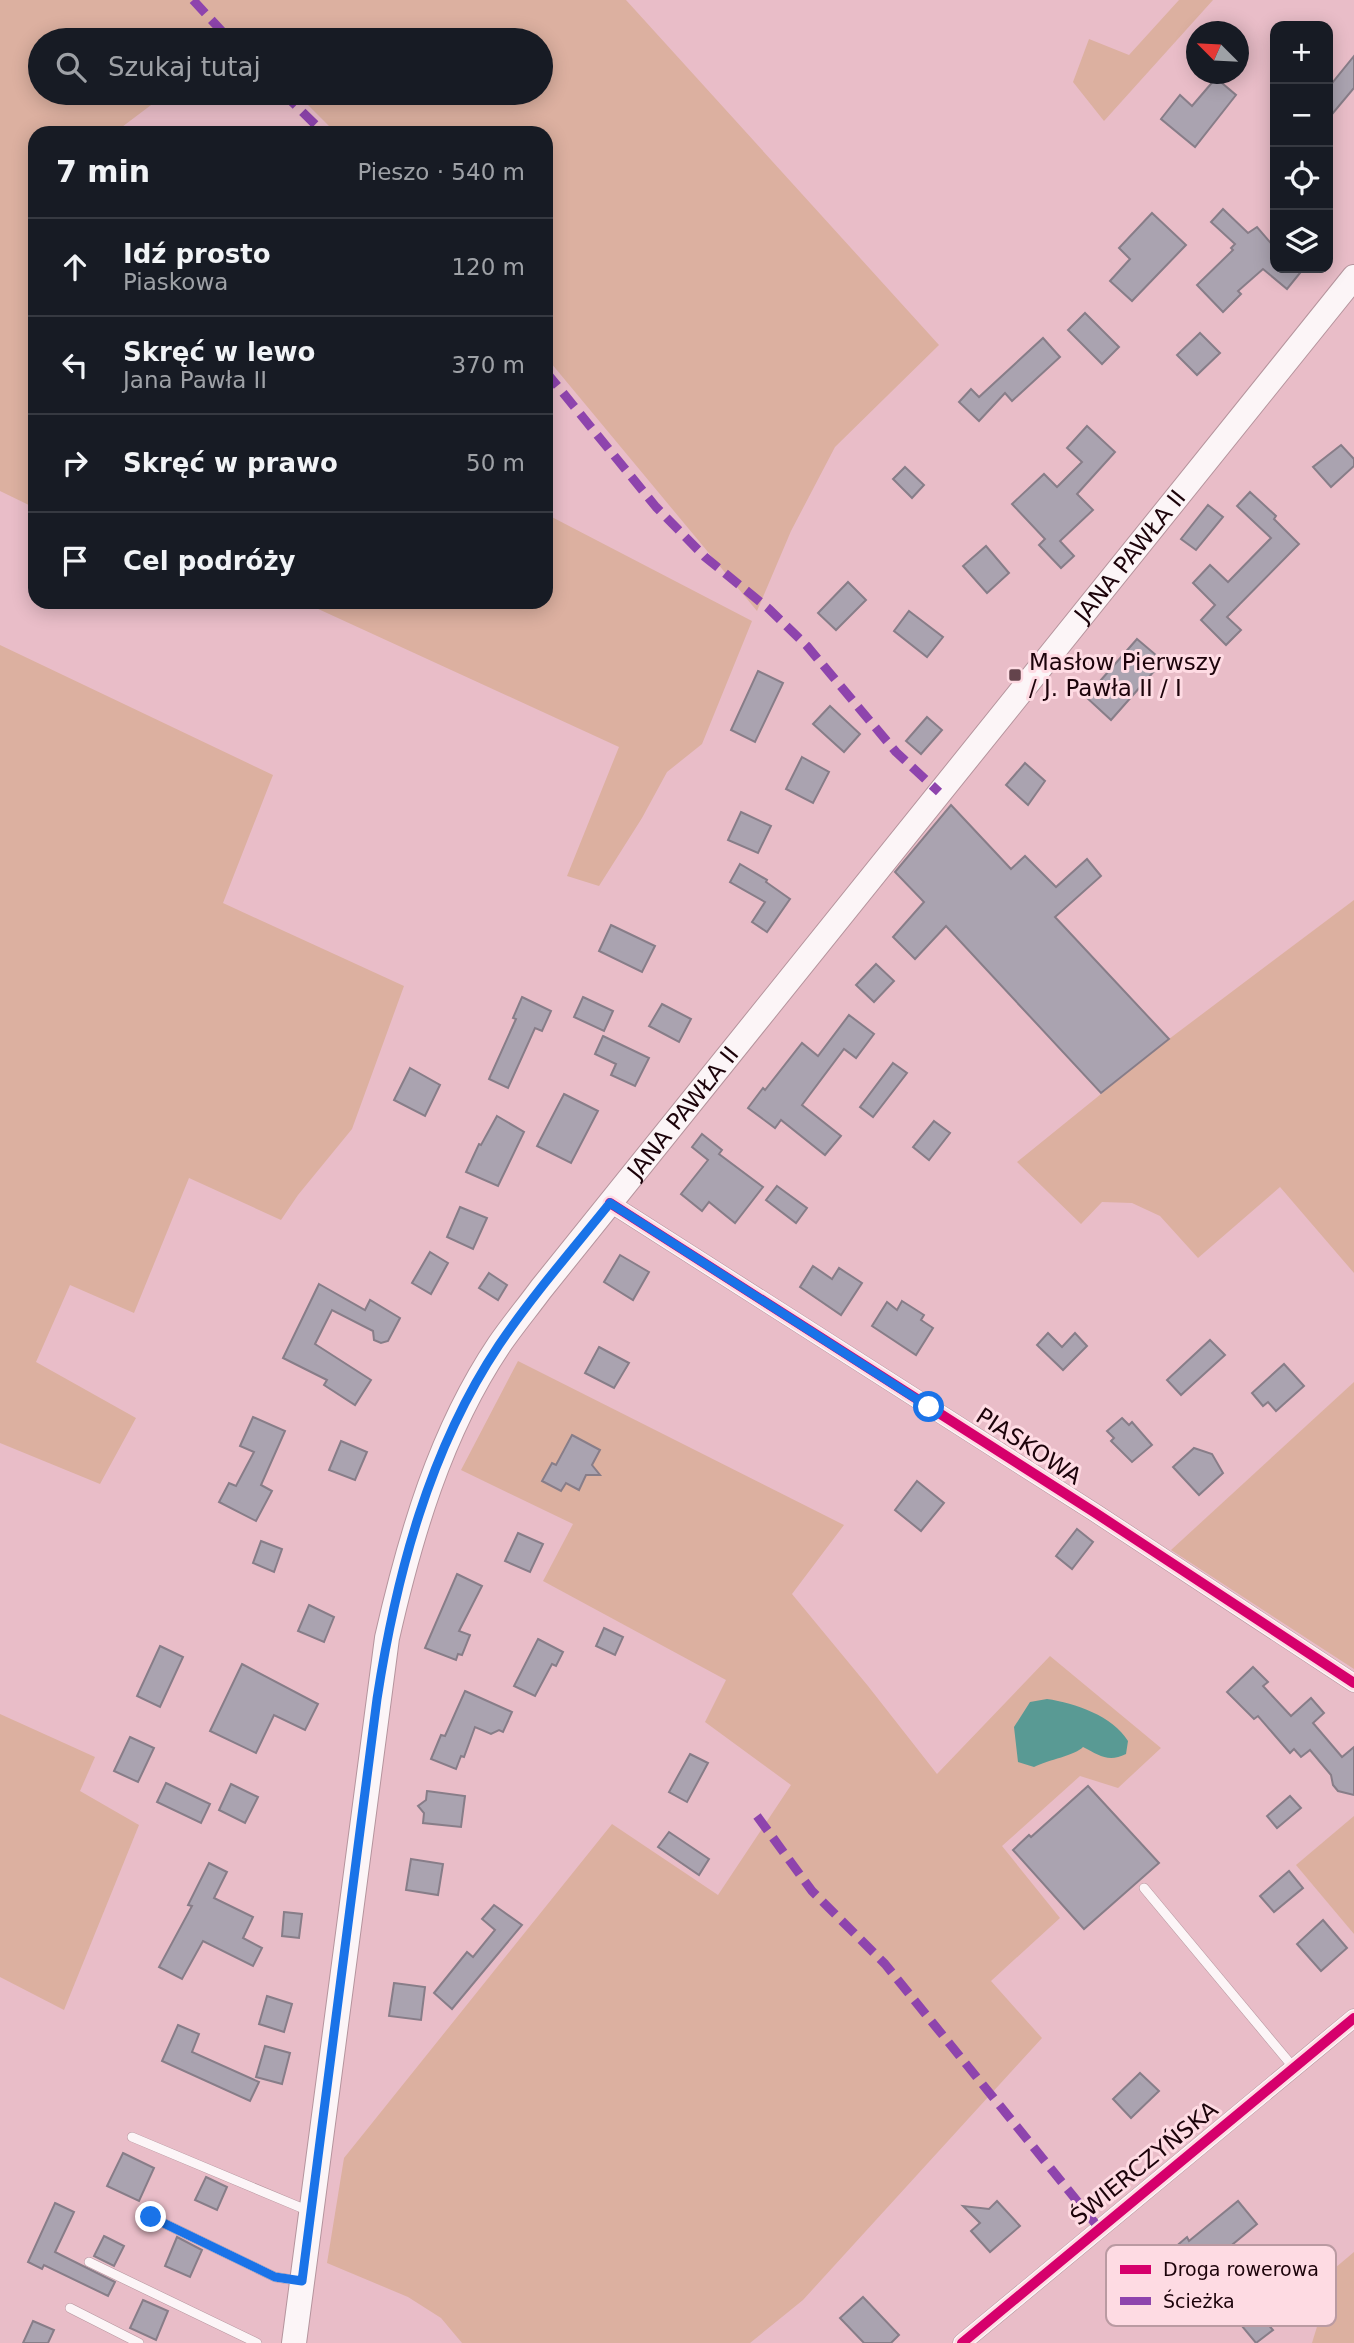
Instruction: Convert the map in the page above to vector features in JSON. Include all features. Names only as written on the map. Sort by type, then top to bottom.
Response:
[{"type":"main road","name":"JANA PAWŁA II","points":[[294,2343],[387,1638],[419,1516],[444,1449],[498,1346],[1354,277]]},
{"type":"street","name":"PIASKOWA","points":[[610,1203],[1094,1512],[1354,1682]]},
{"type":"street","name":"ŚWIERCZYŃSKA","points":[[962,2343],[1354,2018]]},
{"type":"lane","points":[[1144,1888],[1294,2067]]},
{"type":"lane","points":[[132,2137],[310,2212]]},
{"type":"lane","points":[[151,2217],[275,2277],[302,2281]]},
{"type":"lane","points":[[89,2262],[257,2343]]},
{"type":"lane","points":[[70,2308],[139,2343]]},
{"type":"shaded area","points":[[0,0],[626,0],[939,345],[835,447],[791,531],[757,611],[553,365],[553,126],[329,126],[308,105],[553,105],[553,28],[28,28],[28,105],[151,105],[123,126],[28,126],[28,505],[0,491]]},
{"type":"shaded area","points":[[1179,0],[1213,0],[1194,21],[1186,21],[1186,30],[1104,121],[1073,82],[1089,39],[1129,55]]},
{"type":"shaded area","points":[[553,518],[752,621],[702,744],[667,772],[599,886],[567,876],[619,747],[318,609],[553,609]]},
{"type":"shaded area","points":[[0,645],[273,775],[223,903],[404,986],[352,1129],[281,1220],[189,1178],[134,1313],[70,1285],[36,1362],[136,1418],[100,1484],[0,1443]]},
{"type":"shaded area","points":[[1354,900],[1354,1273],[1280,1187],[1198,1258],[1160,1216],[1132,1203],[1102,1202],[1081,1224],[1017,1162],[1169,1039]]},
{"type":"shaded area","points":[[518,1361],[844,1525],[792,1594],[937,1774],[1050,1656],[1161,1748],[1118,1788],[1080,1776],[1002,1846],[1060,1918],[991,1981],[1042,2038],[803,2300],[750,2343],[462,2343],[441,2318],[408,2297],[327,2263],[344,2158],[612,1824],[718,1895],[791,1785],[705,1722],[726,1680],[543,1581],[573,1524],[461,1470]]},
{"type":"shaded area","points":[[1354,1382],[1354,1669],[1171,1550]]},
{"type":"shaded area","points":[[0,1714],[95,1757],[80,1791],[139,1825],[64,2010],[0,1977]]},
{"type":"shaded area","points":[[1354,1816],[1354,1934],[1296,1865]]},
{"type":"shaded area","points":[[1354,2252],[1354,2343],[1312,2343],[1317,2326],[1336,2326],[1336,2267]]},
{"type":"water","points":[[1047,1699],[1081,1707],[1113,1724],[1128,1741],[1126,1754],[1109,1758],[1083,1747],[1074,1753],[1034,1767],[1018,1762],[1014,1727],[1030,1702]]},
{"type":"building","points":[[1354,56],[1354,88],[1333,113],[1333,82]]},
{"type":"building","points":[[1211,84],[1223,84],[1236,95],[1195,147],[1161,119],[1180,95],[1192,106]]},
{"type":"building","points":[[1223,209],[1248,233],[1257,227],[1270,242],[1270,273],[1300,273],[1287,289],[1263,269],[1238,291],[1241,294],[1223,312],[1197,285],[1233,250],[1231,248],[1235,244],[1211,222]]},
{"type":"building","points":[[1152,213],[1186,245],[1132,301],[1110,281],[1130,259],[1119,248]]},
{"type":"building","points":[[1085,313],[1119,347],[1102,364],[1068,330]]},
{"type":"building","points":[[1200,333],[1220,353],[1197,375],[1177,355]]},
{"type":"building","points":[[1043,338],[1060,357],[1012,401],[1005,393],[979,421],[959,402],[971,389],[979,397]]},
{"type":"building","points":[[1087,426],[1115,452],[1077,494],[1093,510],[1060,541],[1074,556],[1061,568],[1039,545],[1045,539],[1012,504],[1044,474],[1057,487],[1082,462],[1067,448]]},
{"type":"building","points":[[1341,445],[1354,459],[1354,466],[1331,487],[1313,467]]},
{"type":"building","points":[[905,467],[924,485],[912,498],[893,479]]},
{"type":"building","points":[[1250,492],[1276,516],[1274,519],[1299,544],[1227,617],[1241,630],[1226,645],[1201,620],[1215,605],[1193,583],[1210,565],[1228,582],[1271,538],[1237,506]]},
{"type":"building","points":[[1208,505],[1223,517],[1196,550],[1181,539]]},
{"type":"building","points":[[986,546],[1009,573],[987,593],[963,566]]},
{"type":"building","points":[[848,582],[866,600],[836,630],[818,613]]},
{"type":"building","points":[[909,611],[943,637],[927,657],[894,631]]},
{"type":"building","points":[[1137,639],[1163,661],[1111,720],[1086,697]]},
{"type":"building","points":[[758,671],[783,683],[755,742],[731,730]]},
{"type":"building","points":[[830,706],[860,734],[844,752],[813,724]]},
{"type":"building","points":[[927,717],[942,730],[921,754],[906,741]]},
{"type":"building","points":[[802,757],[829,772],[813,803],[786,789]]},
{"type":"building","points":[[1025,763],[1045,781],[1028,805],[1006,785]]},
{"type":"building","points":[[951,805],[1011,869],[1025,856],[1056,887],[1087,859],[1101,876],[1055,917],[1169,1039],[1101,1093],[946,926],[915,959],[893,937],[924,902],[895,872]]},
{"type":"building","points":[[741,812],[771,826],[758,853],[728,840]]},
{"type":"building","points":[[740,864],[767,880],[766,882],[790,899],[767,932],[752,922],[765,902],[730,882]]},
{"type":"building","points":[[611,925],[655,946],[642,972],[599,951]]},
{"type":"building","points":[[876,964],[894,981],[874,1002],[856,985]]},
{"type":"building","points":[[522,997],[551,1011],[542,1031],[535,1028],[508,1088],[489,1079],[516,1019],[513,1018]]},
{"type":"building","points":[[583,997],[613,1011],[604,1031],[574,1017]]},
{"type":"building","points":[[662,1004],[691,1019],[679,1042],[649,1026]]},
{"type":"building","points":[[849,1015],[874,1034],[856,1058],[844,1049],[802,1105],[841,1136],[825,1155],[781,1120],[775,1128],[748,1108],[802,1043],[818,1056]]},
{"type":"building","points":[[603,1036],[649,1058],[635,1086],[611,1075],[616,1064],[595,1054]]},
{"type":"building","points":[[893,1063],[907,1073],[873,1117],[860,1107]]},
{"type":"building","points":[[410,1068],[440,1085],[425,1116],[394,1100]]},
{"type":"building","points":[[564,1094],[598,1111],[571,1163],[537,1146]]},
{"type":"building","points":[[497,1116],[524,1132],[498,1186],[466,1172],[479,1144],[481,1145]]},
{"type":"building","points":[[934,1121],[950,1133],[929,1160],[913,1147]]},
{"type":"building","points":[[702,1134],[722,1150],[719,1154],[763,1187],[735,1223],[709,1202],[702,1211],[681,1194],[708,1160],[692,1147]]},
{"type":"building","points":[[777,1186],[807,1208],[796,1223],[766,1200]]},
{"type":"building","points":[[460,1207],[487,1218],[473,1249],[447,1237]]},
{"type":"building","points":[[430,1252],[448,1263],[431,1294],[412,1283]]},
{"type":"building","points":[[620,1255],[649,1272],[633,1300],[604,1282]]},
{"type":"building","points":[[813,1266],[832,1279],[839,1268],[862,1283],[841,1315],[800,1287]]},
{"type":"building","points":[[489,1273],[507,1285],[498,1300],[479,1288]]},
{"type":"building","points":[[319,1284],[365,1310],[370,1300],[400,1318],[388,1341],[381,1343],[374,1340],[373,1331],[332,1310],[315,1344],[371,1380],[355,1405],[324,1385],[327,1380],[283,1358]]},
{"type":"building","points":[[902,1301],[924,1315],[921,1320],[933,1328],[916,1355],[872,1326],[887,1302],[897,1310]]},
{"type":"building","points":[[1048,1333],[1062,1347],[1075,1333],[1087,1346],[1063,1370],[1037,1345]]},
{"type":"building","points":[[1210,1340],[1225,1355],[1181,1395],[1167,1380]]},
{"type":"building","points":[[599,1347],[629,1363],[614,1388],[585,1373]]},
{"type":"building","points":[[1284,1364],[1304,1386],[1276,1411],[1268,1402],[1263,1406],[1252,1393]]},
{"type":"building","points":[[253,1417],[285,1431],[261,1485],[272,1491],[256,1521],[219,1502],[229,1483],[236,1486],[254,1452],[240,1446]]},
{"type":"building","points":[[1122,1418],[1129,1425],[1132,1422],[1152,1445],[1132,1462],[1111,1441],[1114,1438],[1107,1431]]},
{"type":"building","points":[[572,1435],[600,1450],[592,1465],[600,1475],[586,1475],[579,1490],[566,1483],[561,1491],[542,1481],[552,1463],[556,1465]]},
{"type":"building","points":[[341,1441],[367,1452],[355,1480],[329,1470]]},
{"type":"building","points":[[1194,1448],[1212,1454],[1223,1473],[1199,1495],[1173,1467]]},
{"type":"building","points":[[917,1481],[944,1503],[921,1531],[895,1510]]},
{"type":"building","points":[[1077,1529],[1093,1542],[1072,1569],[1056,1556]]},
{"type":"building","points":[[518,1533],[543,1544],[530,1572],[505,1561]]},
{"type":"building","points":[[261,1541],[282,1549],[274,1572],[253,1563]]},
{"type":"building","points":[[457,1574],[482,1586],[459,1631],[470,1635],[462,1655],[458,1654],[456,1660],[425,1648]]},
{"type":"building","points":[[309,1605],[334,1617],[324,1642],[298,1631]]},
{"type":"building","points":[[604,1628],[623,1637],[615,1655],[596,1646]]},
{"type":"building","points":[[538,1639],[563,1652],[556,1666],[552,1664],[535,1696],[514,1686]]},
{"type":"building","points":[[160,1646],[183,1657],[160,1707],[137,1696]]},
{"type":"building","points":[[242,1664],[318,1704],[305,1730],[274,1715],[256,1753],[210,1731]]},
{"type":"building","points":[[1253,1667],[1268,1682],[1263,1686],[1291,1716],[1311,1698],[1324,1713],[1313,1723],[1342,1757],[1354,1747],[1354,1795],[1338,1791],[1333,1785],[1331,1775],[1310,1750],[1301,1757],[1294,1749],[1290,1753],[1258,1716],[1254,1719],[1227,1692]]},
{"type":"building","points":[[465,1691],[512,1712],[503,1732],[499,1730],[491,1734],[475,1727],[464,1757],[461,1756],[456,1769],[431,1759],[441,1735],[445,1736]]},
{"type":"building","points":[[130,1737],[154,1748],[138,1782],[114,1771]]},
{"type":"building","points":[[690,1754],[708,1763],[687,1802],[669,1792]]},
{"type":"building","points":[[166,1783],[210,1804],[201,1823],[157,1802]]},
{"type":"building","points":[[231,1784],[258,1797],[245,1823],[219,1810]]},
{"type":"building","points":[[1088,1786],[1159,1863],[1084,1929],[1013,1850]]},
{"type":"building","points":[[427,1791],[465,1796],[461,1827],[423,1823],[424,1813],[418,1806],[426,1800]]},
{"type":"building","points":[[1290,1796],[1301,1808],[1277,1828],[1267,1816]]},
{"type":"building","points":[[669,1832],[709,1859],[699,1875],[658,1847]]},
{"type":"building","points":[[411,1859],[443,1864],[438,1895],[406,1890]]},
{"type":"building","points":[[209,1863],[227,1872],[214,1898],[253,1917],[243,1938],[262,1948],[253,1966],[203,1941],[182,1979],[159,1967],[192,1906],[188,1905]]},
{"type":"building","points":[[1289,1871],[1303,1888],[1274,1912],[1260,1896]]},
{"type":"building","points":[[494,1905],[522,1925],[452,2009],[434,1993],[467,1952],[473,1957],[495,1930],[482,1919]]},
{"type":"building","points":[[284,1912],[302,1914],[299,1938],[282,1936]]},
{"type":"building","points":[[1323,1920],[1347,1948],[1321,1971],[1297,1944]]},
{"type":"building","points":[[394,1983],[425,1987],[421,2020],[389,2016]]},
{"type":"building","points":[[267,1996],[292,2004],[284,2032],[259,2024]]},
{"type":"building","points":[[178,2025],[199,2034],[192,2052],[259,2082],[250,2101],[162,2061]]},
{"type":"building","points":[[265,2046],[290,2053],[282,2084],[256,2077]]},
{"type":"building","points":[[1140,2073],[1159,2091],[1131,2118],[1113,2099]]},
{"type":"building","points":[[123,2153],[154,2168],[139,2201],[107,2186]]},
{"type":"building","points":[[206,2177],[227,2187],[217,2210],[195,2200]]},
{"type":"building","points":[[997,2201],[1020,2226],[990,2252],[971,2231],[980,2223],[963,2206],[989,2209]]},
{"type":"building","points":[[1238,2201],[1257,2224],[1232,2245],[1178,2245],[1187,2237],[1189,2241]]},
{"type":"building","points":[[55,2203],[74,2212],[55,2252],[115,2282],[108,2296],[44,2265],[42,2269],[28,2262]]},
{"type":"building","points":[[104,2236],[124,2246],[114,2266],[94,2256]]},
{"type":"building","points":[[177,2237],[202,2250],[190,2277],[165,2266]]},
{"type":"building","points":[[863,2297],[899,2335],[891,2343],[864,2343],[840,2318]]},
{"type":"building","points":[[143,2300],[168,2311],[156,2340],[130,2328]]},
{"type":"building","points":[[33,2321],[54,2330],[48,2343],[23,2343]]},
{"type":"building","points":[[1242,2326],[1269,2326],[1273,2330],[1256,2343]]},
{"type":"marked path","points":[[193,0],[219,28]]},
{"type":"marked path","points":[[295,105],[317,126]]},
{"type":"marked path","points":[[553,381],[656,507],[705,557],[769,609],[807,646],[896,752],[939,792]]},
{"type":"marked path","points":[[757,1816],[812,1891],[885,1964],[1099,2228]]},
{"type":"cycle path","points":[[610,1203],[1094,1512],[1354,1683]]},
{"type":"cycle path","points":[[962,2343],[1354,2018]]},
{"type":"place","name":"Masłow Pierwszy / J. Pawła II / I","points":[[1015,675]]},
{"type":"route","points":[[151,2217],[275,2277],[302,2281],[377,1699],[400,1582],[419,1516],[444,1449],[498,1346],[610,1203],[929,1407]]}]
